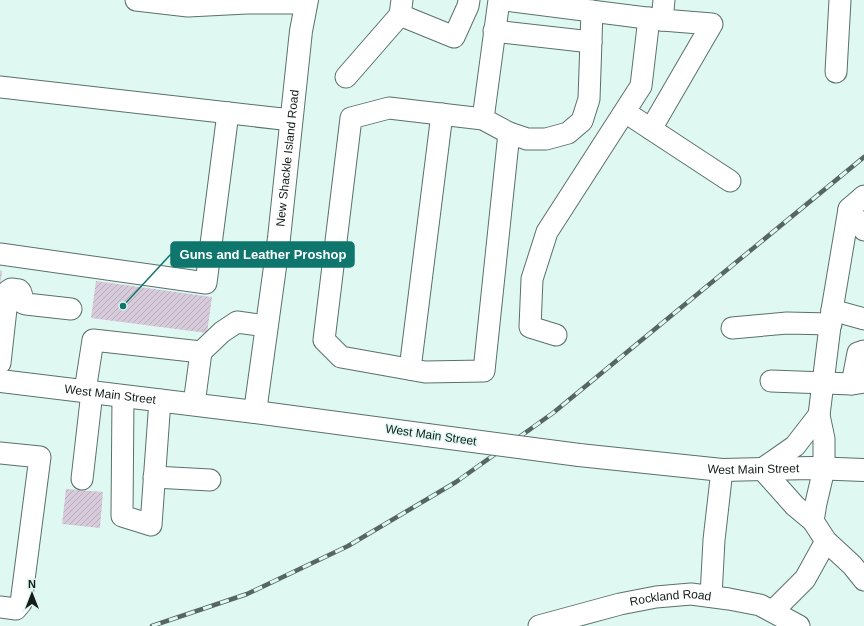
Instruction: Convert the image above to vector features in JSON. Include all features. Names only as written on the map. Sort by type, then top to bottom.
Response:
[{"type":"main road","name":"New Shackle Island Road","points":[[256,412],[279,238],[301,31],[307,1]]},
{"type":"main road","name":"West Main Street","points":[[0,381],[194,404],[579,455],[722,470],[864,470]]},
{"type":"street","points":[[136,0],[188,6],[307,1]]},
{"type":"street","points":[[346,77],[401,8],[454,37],[468,6],[469,0]]},
{"type":"street","points":[[483,119],[499,0]]},
{"type":"street","points":[[505,0],[658,13],[712,24],[651,129]]},
{"type":"street","points":[[836,72],[840,0]]},
{"type":"street","points":[[509,133],[484,371],[425,372],[341,357],[324,340],[351,118],[389,108],[483,119],[509,133],[527,139],[546,138],[568,133],[582,122],[589,99],[590,42],[583,7]]},
{"type":"street","points":[[556,335],[530,327],[532,279],[547,232],[642,86],[658,13]]},
{"type":"street","points":[[494,31],[590,42]]},
{"type":"street","points":[[0,87],[291,120]]},
{"type":"street","points":[[625,112],[730,181]]},
{"type":"street","points":[[0,254],[206,283],[228,113]]},
{"type":"street","points":[[410,369],[442,114]]},
{"type":"street","points":[[856,202],[864,230]]},
{"type":"street","points":[[813,521],[824,469],[824,439],[819,415],[823,382],[832,317],[856,202]]},
{"type":"street","points":[[0,363],[1,339],[8,291],[11,289],[19,290],[21,292],[22,300],[26,304],[71,308]]},
{"type":"street","points":[[732,328],[832,317],[864,319]]},
{"type":"street","points":[[194,404],[201,352],[222,332],[237,322],[267,326]]},
{"type":"street","points":[[82,479],[93,340],[201,352]]},
{"type":"street","points":[[771,381],[858,383],[858,353],[864,351]]},
{"type":"street","points":[[123,396],[122,516],[151,525],[160,400]]},
{"type":"street","points":[[819,415],[795,446],[762,469],[796,506],[813,521],[826,541],[852,565],[864,580]]},
{"type":"street","points":[[0,453],[40,457],[21,603],[16,609],[0,607]]},
{"type":"street","points":[[711,596],[714,540],[722,470]]},
{"type":"street","points":[[154,477],[210,480]]},
{"type":"street","points":[[773,612],[805,579],[826,541]]},
{"type":"street","name":"Rockland Road","points":[[540,626],[620,604],[656,597],[691,594],[760,605],[800,626]]},
{"type":"building","points":[[0,270],[2,271],[1,281],[0,281]]},
{"type":"building","points":[[96,281],[212,297],[207,333],[91,318]]},
{"type":"building","points":[[66,489],[103,492],[100,528],[62,524]]},
{"type":"railway","points":[[152,626],[247,594],[348,546],[456,482],[553,413],[864,157]]},
{"type":"place","name":"Guns and Leather Proshop","points":[[123,306]]}]
